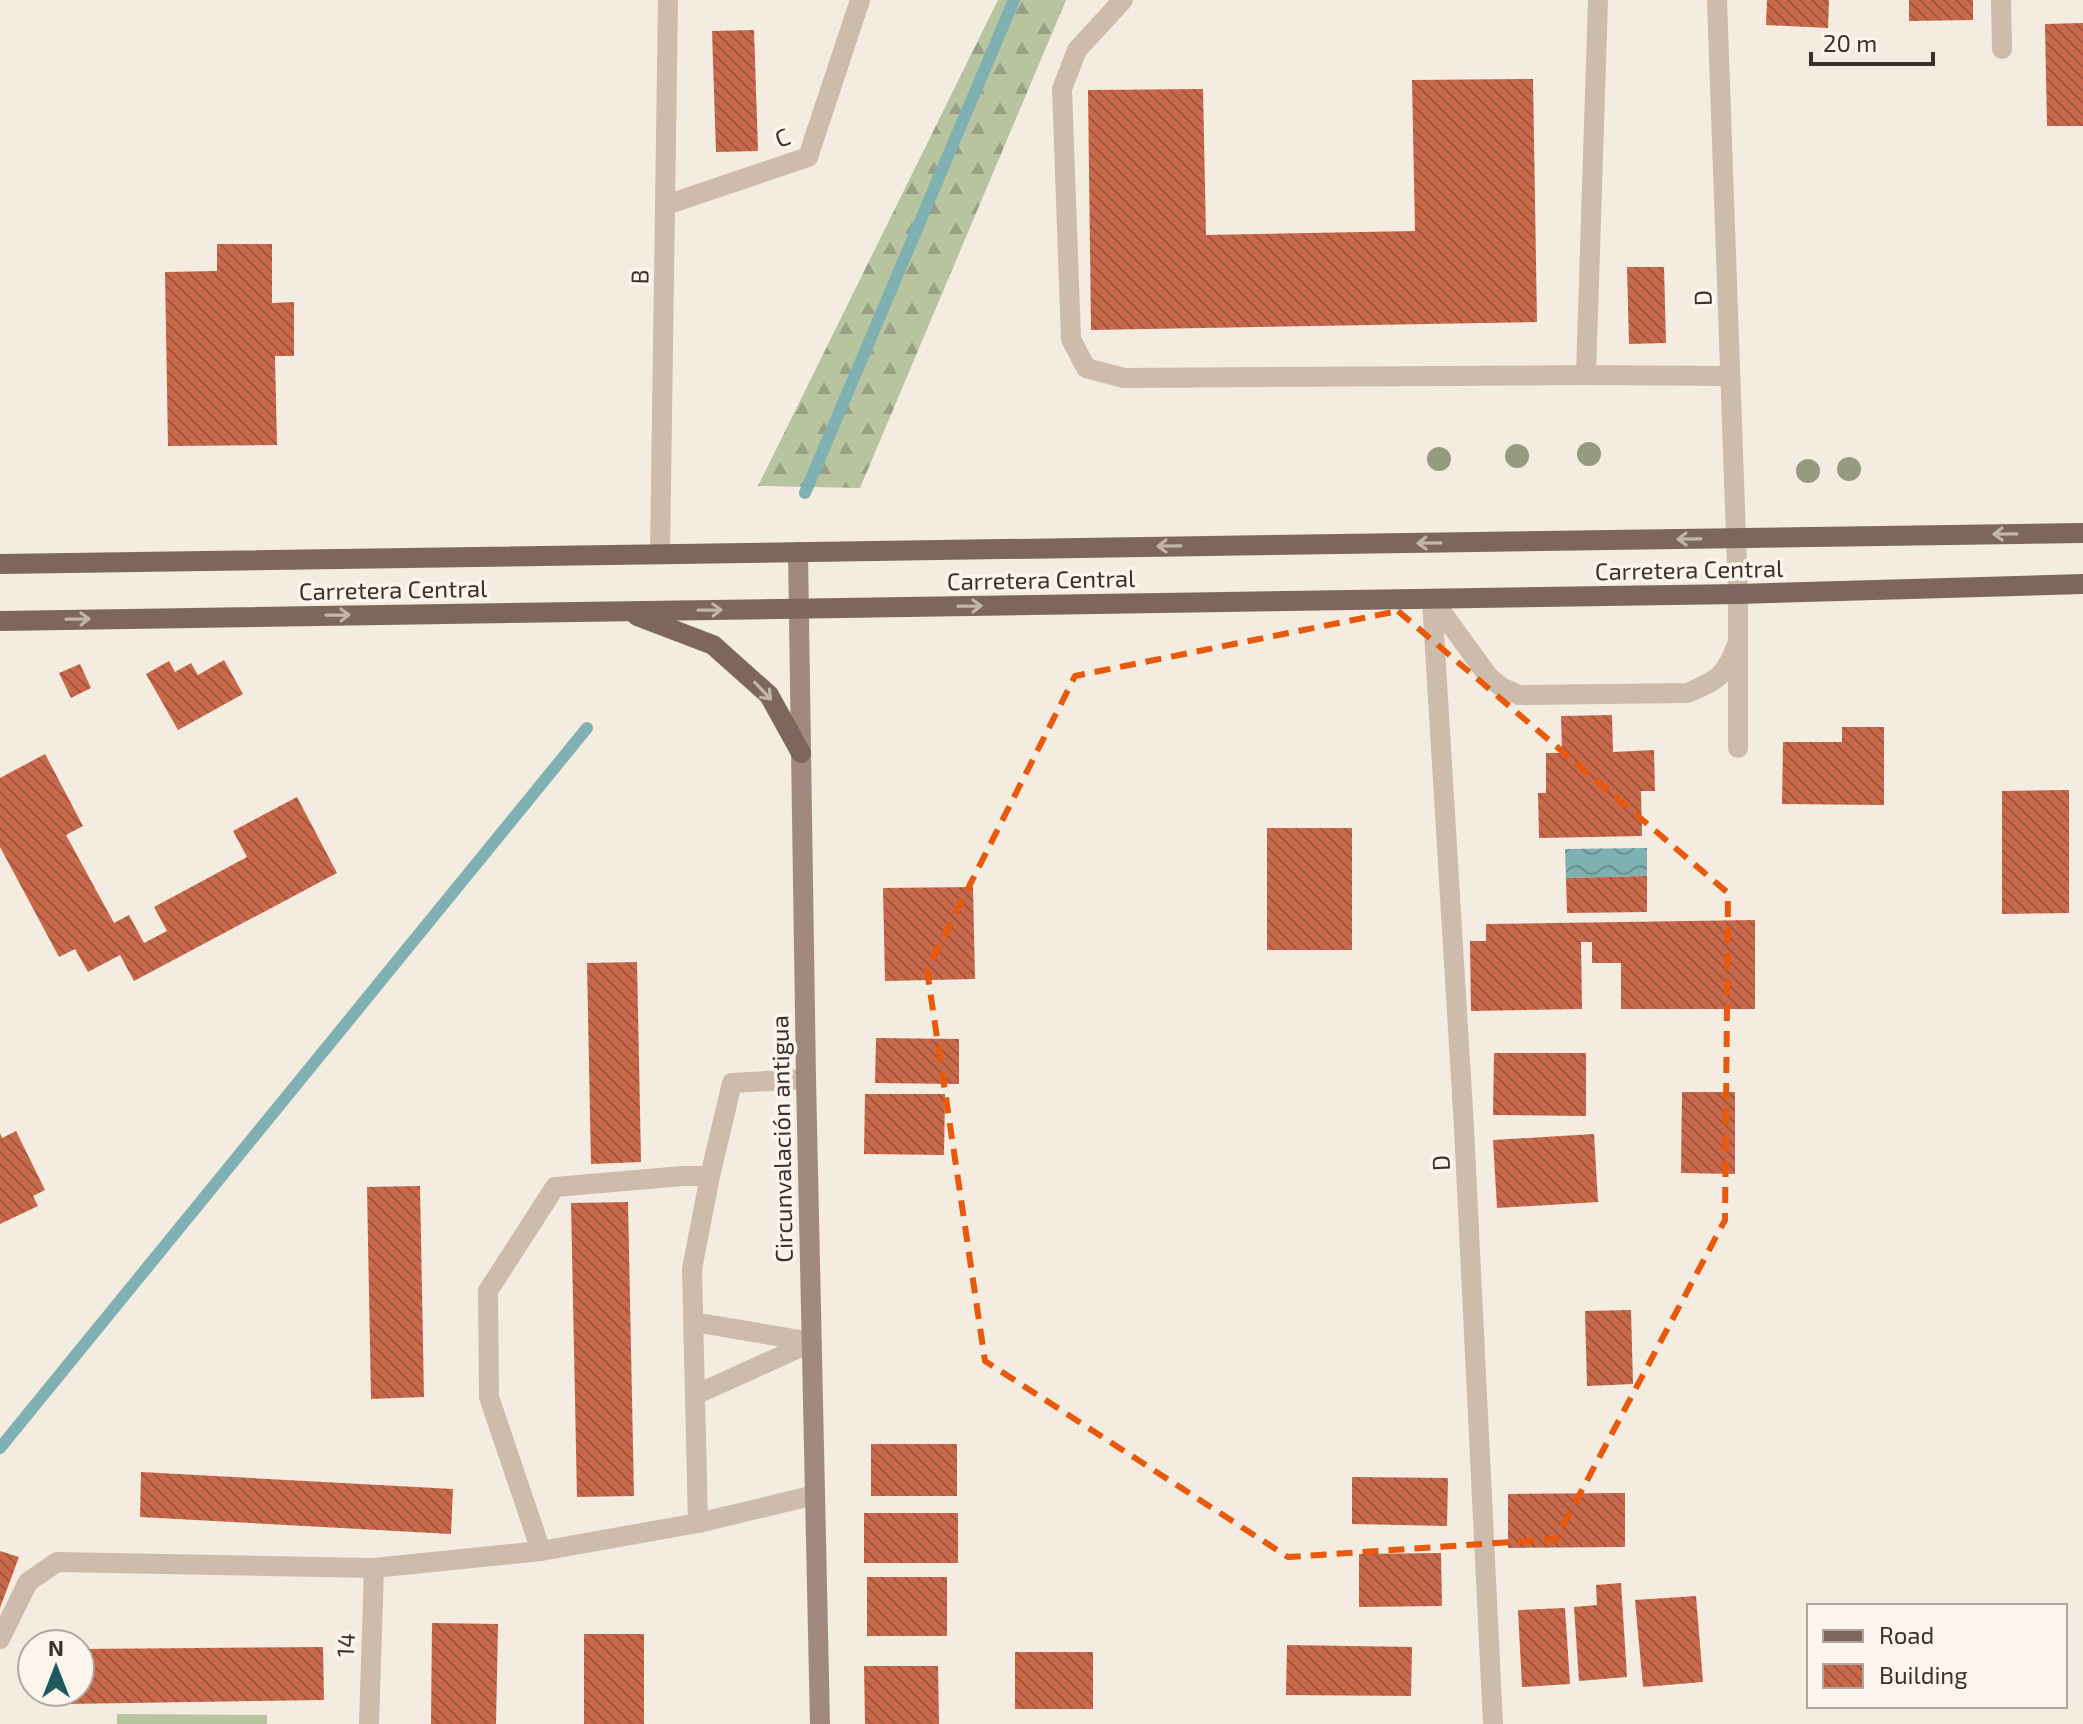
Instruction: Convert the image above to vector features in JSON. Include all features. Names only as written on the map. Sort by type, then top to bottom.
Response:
[{"type":"main road","name":"Carretera Central","points":[[0,564],[2083,533]]},
{"type":"main road","name":"Carretera Central","points":[[0,621],[1738,594],[2083,584]]},
{"type":"main road","points":[[626,611],[713,645],[769,695],[801,753]]},
{"type":"street","name":"B","points":[[660,554],[668,0]]},
{"type":"street","name":"C","points":[[666,205],[808,157],[860,0]]},
{"type":"street","points":[[1123,0],[1077,50],[1062,89],[1071,339],[1086,368],[1124,378],[1730,376]]},
{"type":"street","points":[[1586,375],[1598,0]]},
{"type":"street","name":"D","points":[[1717,0],[1738,594],[1738,748]]},
{"type":"street","points":[[2001,0],[2002,49]]},
{"type":"street","name":"Circunvalación antigua","points":[[798,552],[820,1724]]},
{"type":"street","points":[[1432,599],[1489,677],[1519,695],[1687,693],[1711,683],[1729,666],[1738,642]]},
{"type":"street","name":"D","points":[[1432,599],[1464,1128],[1493,1724]]},
{"type":"street","points":[[698,1523],[692,1269],[732,1083],[806,1079]]},
{"type":"street","points":[[541,1551],[489,1397],[488,1291],[555,1187],[710,1176]]},
{"type":"street","points":[[694,1322],[812,1342]]},
{"type":"street","points":[[695,1395],[812,1342]]},
{"type":"street","points":[[0,1639],[28,1582],[57,1562],[374,1568],[541,1551],[698,1523],[815,1495]]},
{"type":"street","name":"14","points":[[369,1724],[374,1568]]},
{"type":"highlighted area","points":[[1398,611],[1728,893],[1725,1220],[1556,1539],[1288,1557],[985,1361],[927,970],[1075,676]]},
{"type":"green space","points":[[998,0],[1066,0],[860,488],[758,486]]},
{"type":"green space","points":[[117,1714],[267,1715],[267,1724],[117,1724]]},
{"type":"water","points":[[1647,848],[1647,876],[1566,878],[1565,849]]},
{"type":"building","points":[[1767,0],[1829,0],[1828,28],[1766,25]]},
{"type":"building","points":[[1909,0],[1973,0],[1973,20],[1909,21]]},
{"type":"building","points":[[2083,23],[2083,126],[2047,126],[2045,24]]},
{"type":"building","points":[[754,30],[758,151],[716,152],[712,31]]},
{"type":"building","points":[[1533,79],[1537,322],[1091,330],[1088,90],[1203,89],[1206,235],[1415,231],[1412,80]]},
{"type":"building","points":[[217,244],[272,244],[272,303],[294,302],[294,356],[275,356],[277,445],[168,446],[165,272],[217,271]]},
{"type":"building","points":[[1627,267],[1664,267],[1666,343],[1629,344]]},
{"type":"building","points":[[224,660],[243,694],[178,730],[146,674],[169,661],[175,672],[191,663],[198,675]]},
{"type":"building","points":[[80,664],[91,688],[71,698],[59,673]]},
{"type":"building","points":[[1612,715],[1613,752],[1654,750],[1655,791],[1641,791],[1642,836],[1539,838],[1538,793],[1546,793],[1546,753],[1562,753],[1561,716]]},
{"type":"building","points":[[1842,727],[1884,727],[1884,805],[1782,804],[1783,742],[1842,742]]},
{"type":"building","points":[[45,754],[83,826],[66,835],[114,923],[129,915],[144,943],[167,931],[154,907],[247,857],[233,831],[297,797],[337,873],[134,981],[120,955],[88,972],[75,949],[59,957],[0,847],[0,778]]},
{"type":"building","points":[[2069,790],[2069,913],[2002,914],[2002,791]]},
{"type":"building","points":[[1267,828],[1352,828],[1352,950],[1267,950]]},
{"type":"building","points":[[1647,876],[1647,912],[1567,913],[1566,878]]},
{"type":"building","points":[[973,887],[975,979],[885,981],[883,888]]},
{"type":"building","points":[[1755,920],[1755,1009],[1621,1009],[1621,963],[1592,963],[1592,942],[1581,942],[1582,1009],[1471,1011],[1470,941],[1486,941],[1486,924]]},
{"type":"building","points":[[637,962],[641,1162],[591,1164],[587,963]]},
{"type":"building","points":[[876,1038],[959,1039],[959,1084],[875,1083]]},
{"type":"building","points":[[1494,1053],[1586,1053],[1586,1116],[1493,1115]]},
{"type":"building","points":[[1682,1092],[1735,1092],[1735,1174],[1681,1173]]},
{"type":"building","points":[[865,1094],[945,1094],[944,1155],[864,1154]]},
{"type":"building","points":[[16,1131],[45,1190],[33,1196],[38,1206],[0,1224],[0,1133],[2,1138]]},
{"type":"building","points":[[1594,1134],[1598,1202],[1497,1208],[1493,1140]]},
{"type":"building","points":[[420,1186],[424,1397],[371,1399],[367,1187]]},
{"type":"building","points":[[628,1202],[634,1496],[577,1497],[571,1203]]},
{"type":"building","points":[[1631,1310],[1633,1384],[1587,1386],[1585,1311]]},
{"type":"building","points":[[871,1444],[957,1444],[957,1496],[871,1496]]},
{"type":"building","points":[[141,1472],[453,1489],[451,1534],[140,1517]]},
{"type":"building","points":[[1352,1477],[1448,1478],[1447,1526],[1352,1524]]},
{"type":"building","points":[[1625,1493],[1625,1547],[1508,1548],[1508,1494]]},
{"type":"building","points":[[864,1513],[958,1513],[958,1563],[864,1563]]},
{"type":"building","points":[[0,1551],[19,1557],[0,1608]]},
{"type":"building","points":[[1441,1553],[1442,1606],[1359,1607],[1359,1554]]},
{"type":"building","points":[[867,1577],[947,1577],[947,1636],[867,1636]]},
{"type":"building","points":[[1621,1583],[1627,1677],[1579,1681],[1574,1607],[1597,1605],[1596,1585]]},
{"type":"building","points":[[1696,1596],[1703,1682],[1643,1687],[1635,1600]]},
{"type":"building","points":[[1565,1608],[1570,1684],[1522,1687],[1518,1610]]},
{"type":"building","points":[[432,1623],[498,1624],[496,1724],[431,1724]]},
{"type":"building","points":[[584,1634],[644,1634],[644,1724],[584,1724]]},
{"type":"building","points":[[1287,1645],[1412,1647],[1411,1696],[1286,1695]]},
{"type":"building","points":[[323,1647],[324,1700],[96,1704],[96,1649]]},
{"type":"building","points":[[1015,1652],[1093,1652],[1093,1709],[1015,1709]]},
{"type":"building","points":[[864,1666],[938,1666],[939,1724],[865,1724]]},
{"type":"waterway","points":[[805,493],[1014,0]]},
{"type":"waterway","points":[[0,1448],[587,728]]}]
